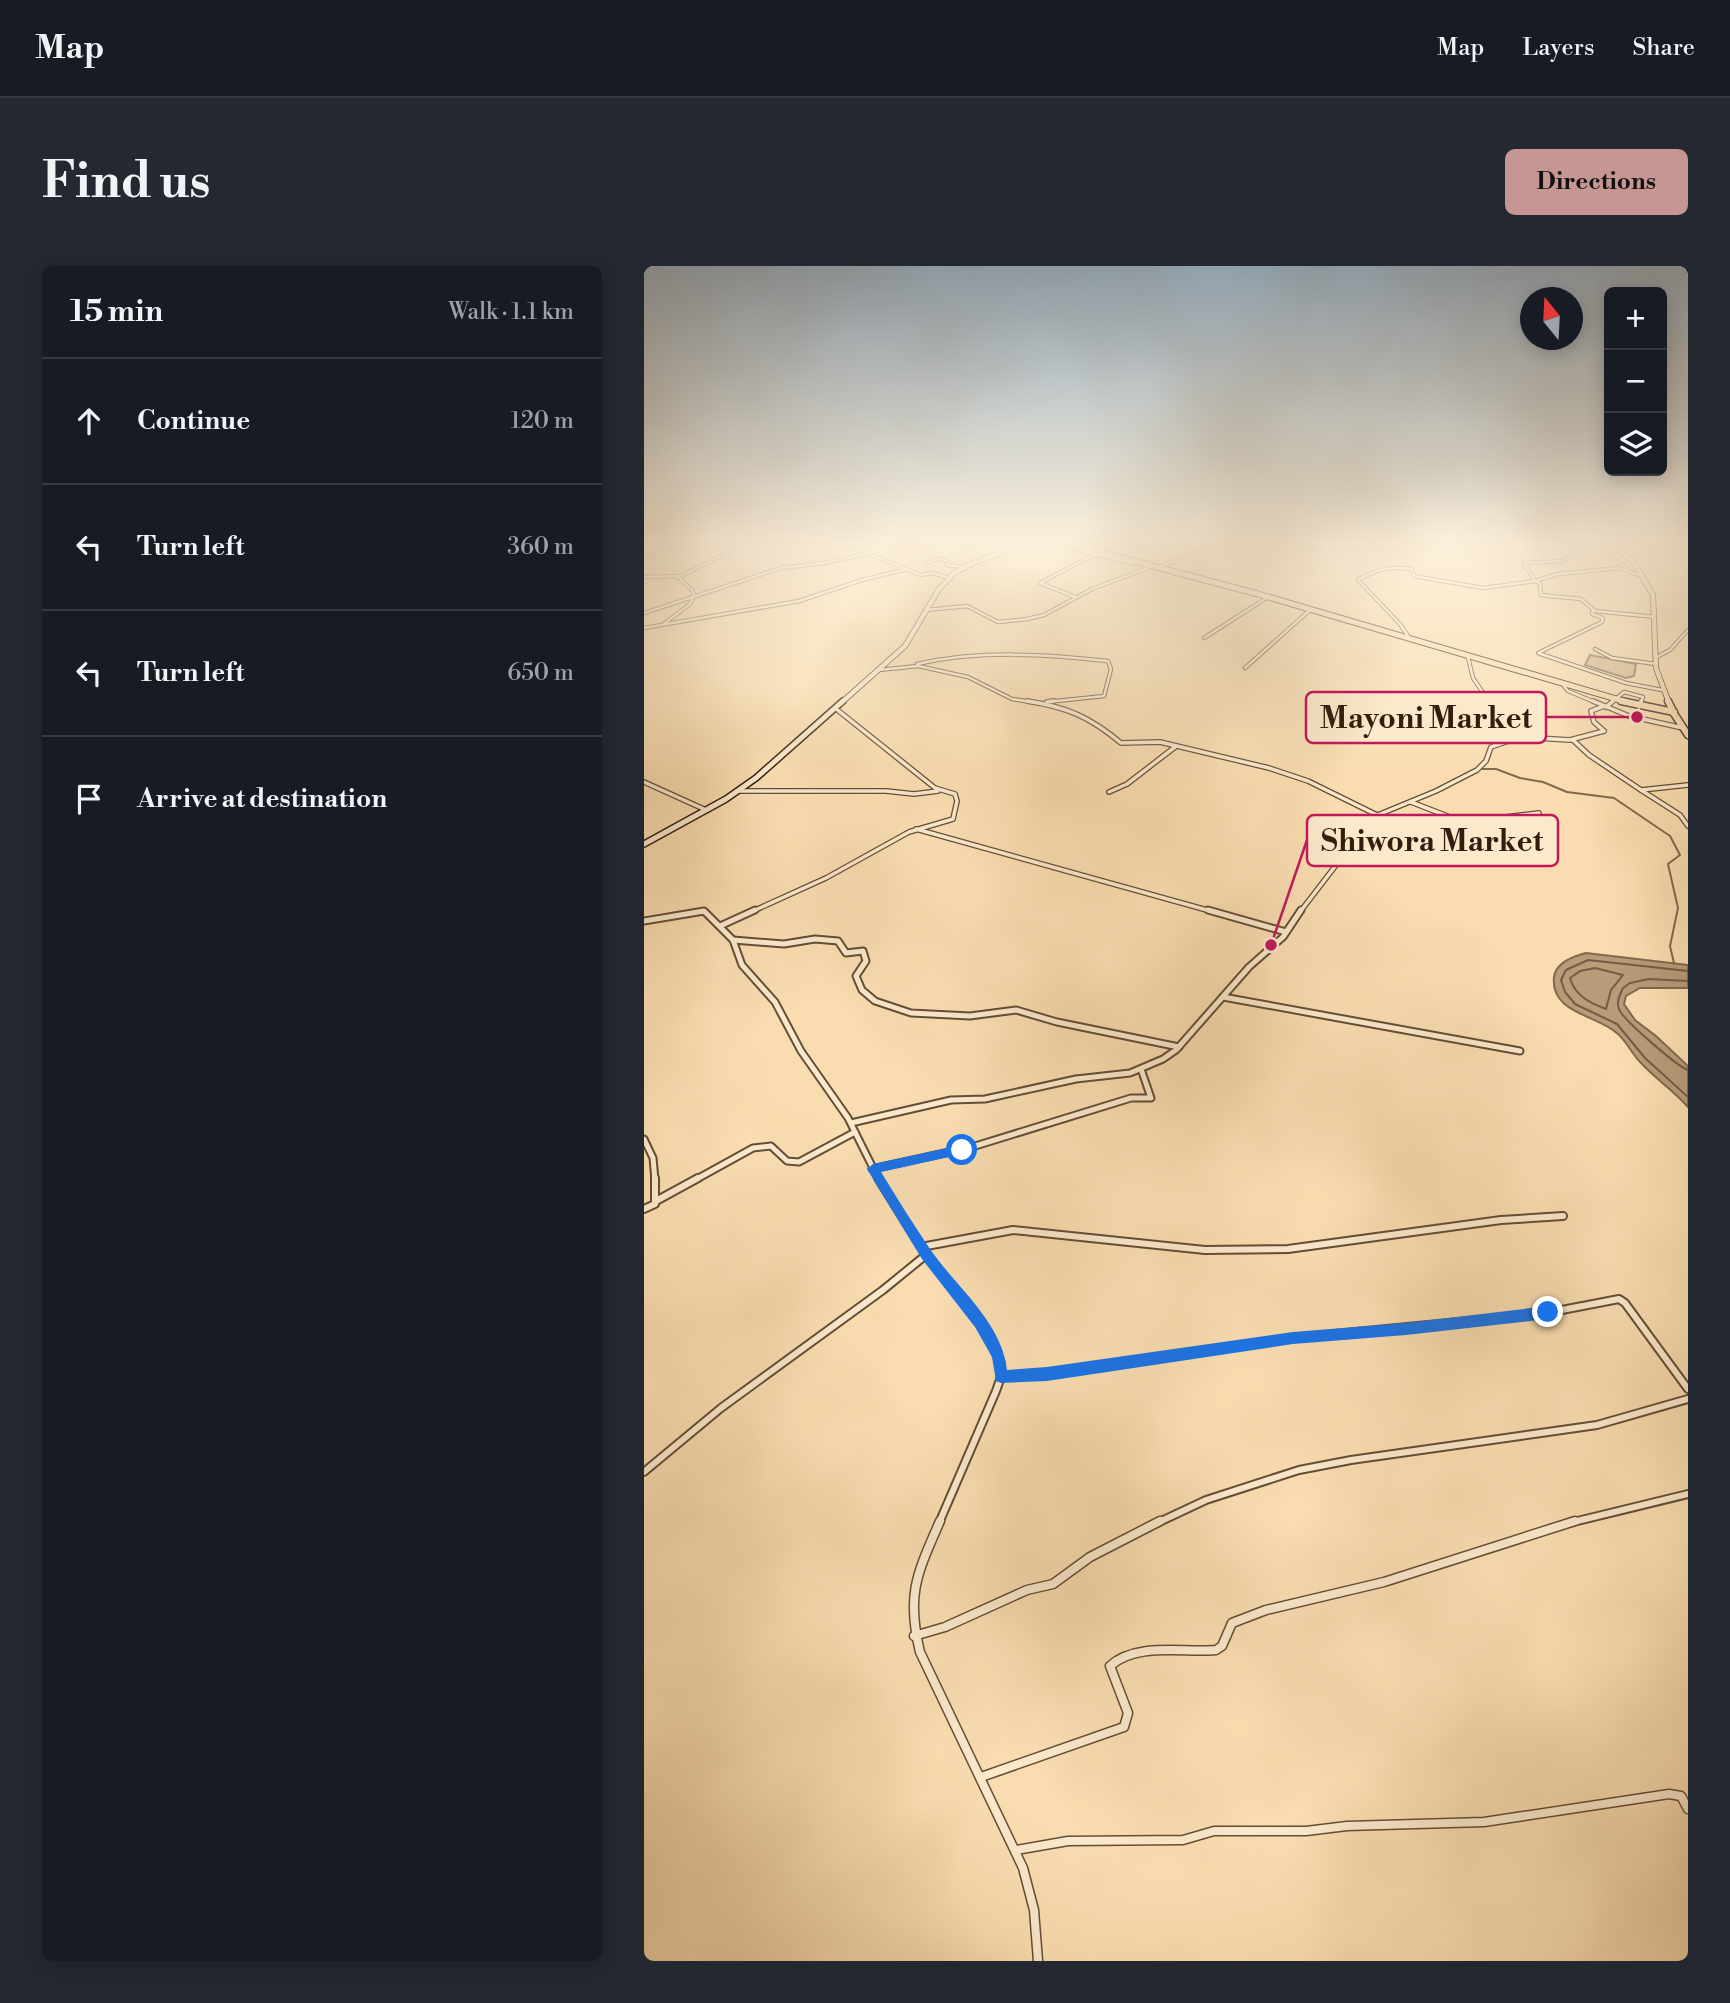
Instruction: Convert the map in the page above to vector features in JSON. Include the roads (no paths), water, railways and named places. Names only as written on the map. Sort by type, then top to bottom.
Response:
[{"type":"highway","points":[[1341,618],[1615,700],[1675,713]]},
{"type":"highway","points":[[1652,709],[1675,713]]},
{"type":"highway","points":[[1675,713],[1688,735]]},
{"type":"main road","points":[[1655,618],[1655,661],[1662,690],[1675,713]]},
{"type":"street","points":[[664,624],[672,618]]},
{"type":"street","points":[[644,628],[699,618]]},
{"type":"street","points":[[644,844],[739,791],[909,642],[922,618]]},
{"type":"street","points":[[991,618],[1002,622],[1025,618]]},
{"type":"street","points":[[1204,638],[1235,618]]},
{"type":"street","points":[[1245,668],[1301,618]]},
{"type":"street","points":[[1395,618],[1410,639]]},
{"type":"street","points":[[1602,618],[1604,619],[1602,622],[1538,653],[1626,682],[1662,690]]},
{"type":"street","points":[[1595,649],[1612,658],[1655,661],[1670,650],[1688,630]]},
{"type":"street","points":[[879,670],[955,657],[1012,655],[1108,661],[1111,669],[1104,696],[1040,703]]},
{"type":"street","points":[[1468,657],[1468,665],[1479,687],[1520,737]]},
{"type":"street","points":[[910,666],[929,667],[968,677],[1012,699],[1040,703],[1096,722],[1121,743],[1154,741],[1284,772],[1377,815]]},
{"type":"street","points":[[1563,685],[1568,691],[1639,719],[1683,727]]},
{"type":"street","points":[[850,1123],[938,1102],[1000,1097],[1064,1082],[1141,1069],[1163,1059],[1179,1047],[1249,967],[1286,932],[1298,913],[1332,874],[1346,851],[1377,815],[1411,802],[1481,767],[1488,759],[1491,747],[1520,737],[1573,740],[1604,732],[1594,722],[1591,711],[1615,700],[1621,693],[1631,693],[1643,698],[1639,719]]},
{"type":"street","points":[[835,708],[939,790]]},
{"type":"street","points":[[1573,740],[1589,755],[1680,816],[1688,826]]},
{"type":"street","points":[[1109,792],[1127,784],[1175,746]]},
{"type":"street","points":[[644,782],[706,810]]},
{"type":"street","points":[[1641,790],[1688,785]]},
{"type":"street","points":[[720,926],[826,878],[916,830],[953,819],[956,797],[952,793],[939,790],[914,794],[886,791],[739,791]]},
{"type":"street","points":[[1411,802],[1473,827],[1497,818],[1539,813]]},
{"type":"street","points":[[916,830],[1286,932]]},
{"type":"street","points":[[644,921],[702,911],[708,913],[733,940],[741,965],[775,1002],[801,1051],[850,1123],[873,1169],[926,1255],[980,1323],[999,1356],[1001,1377],[917,1573],[912,1608],[914,1636],[925,1665],[1016,1850],[1030,1889],[1038,1961]]},
{"type":"street","points":[[733,940],[785,944],[827,939],[838,941],[846,953],[863,951],[866,961],[856,976],[860,988],[868,997],[897,1012],[976,1015],[1012,1009],[1061,1023],[1131,1034],[1179,1047]]},
{"type":"street","points":[[1223,997],[1520,1051]]},
{"type":"street","points":[[873,1169],[972,1147],[1131,1098],[1152,1097],[1141,1069]]},
{"type":"street","points":[[644,1209],[752,1148],[771,1146],[787,1161],[799,1162],[855,1132]]},
{"type":"street","points":[[644,1139],[653,1158],[656,1201]]},
{"type":"street","points":[[921,1247],[1016,1230],[1051,1236],[1198,1250],[1288,1248],[1469,1223],[1563,1216]]},
{"type":"street","points":[[644,1472],[725,1405],[752,1388],[926,1255]]},
{"type":"street","points":[[1001,1377],[1047,1374],[1293,1338],[1541,1314],[1619,1299],[1625,1303],[1688,1389]]},
{"type":"street","points":[[914,1636],[945,1627],[1027,1590],[1053,1584],[1090,1557],[1145,1528],[1206,1500],[1260,1481],[1324,1464],[1597,1425],[1688,1399]]},
{"type":"street","points":[[981,1777],[1124,1727],[1128,1713],[1111,1669],[1112,1662],[1118,1659],[1162,1651],[1213,1650],[1222,1646],[1233,1621],[1251,1614],[1384,1582],[1584,1518],[1688,1494]]},
{"type":"street","points":[[1016,1850],[1068,1841],[1183,1840],[1214,1831],[1306,1831],[1347,1826],[1484,1822],[1669,1794],[1681,1796],[1688,1809]]},
{"type":"water","points":[[1586,953],[1688,965],[1688,988],[1640,988],[1626,996],[1624,1004],[1635,1020],[1688,1066],[1688,1107],[1641,1063],[1618,1034],[1567,1006],[1560,999],[1555,989],[1555,972],[1566,960]]},
{"type":"waterway","points":[[1482,769],[1496,769],[1520,778],[1543,782],[1567,792],[1614,798],[1670,836],[1680,855],[1668,864],[1678,908],[1670,946],[1674,963]]},
{"type":"place","name":"Mayoni Market","points":[[1637,717]]},
{"type":"place","name":"Shiwora Market","points":[[1271,945]]}]
